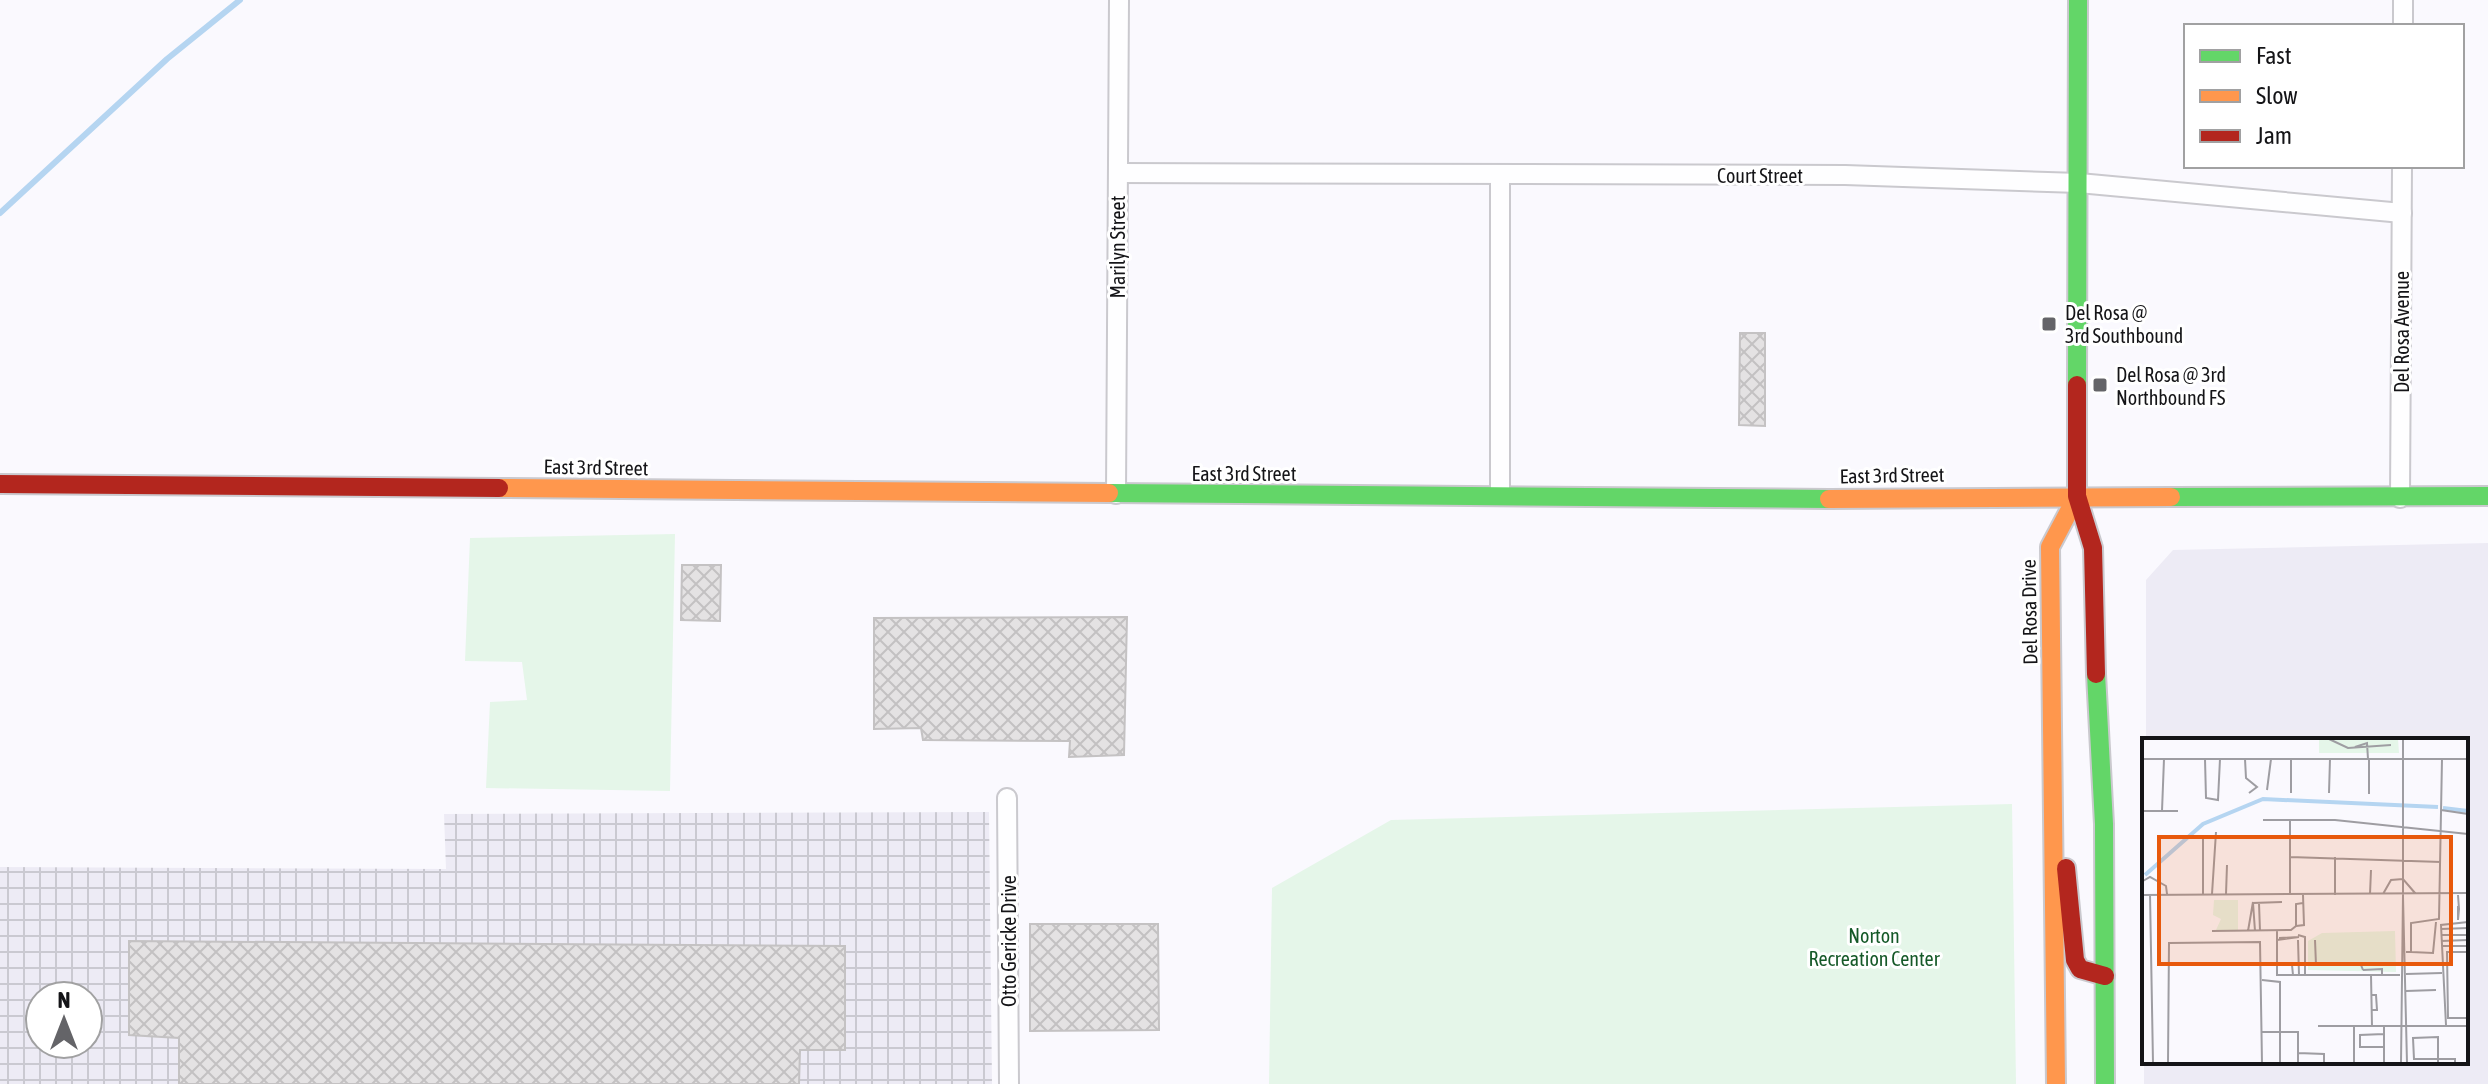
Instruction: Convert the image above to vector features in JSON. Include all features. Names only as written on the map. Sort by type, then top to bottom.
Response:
[{"type":"main road","points":[[2078,0],[2077,496],[2093,548],[2099,781],[2104,824],[2105,1084]]},
{"type":"main road","name":"East 3rd Street","points":[[0,484],[1500,496],[2488,496]]},
{"type":"main road","name":"Del Rosa Drive","points":[[2056,1084],[2050,547],[2077,496]]},
{"type":"main road","points":[[2053,839],[2064,861],[2071,892],[2075,960],[2080,969],[2105,976]]},
{"type":"street","name":"Marilyn Street","points":[[1116,494],[1119,0]]},
{"type":"street","points":[[2403,0],[2403,24]]},
{"type":"street","name":"Del Rosa Avenue","points":[[2400,498],[2402,168]]},
{"type":"street","name":"Court Street","points":[[1118,173],[1845,175],[2079,183],[2402,213]]},
{"type":"street","points":[[1500,174],[1500,496]]},
{"type":"street","name":"Otto Gericke Drive","points":[[1007,798],[1009,1084]]},
{"type":"shaded area","points":[[2488,543],[2488,1084],[2144,1084],[2144,1064],[2468,1064],[2468,738],[2146,738],[2146,580],[2173,550]]},
{"type":"shaded area","points":[[989,812],[992,1084],[0,1084],[0,867],[446,869],[444,814]]},
{"type":"green space","points":[[675,534],[670,791],[486,788],[490,702],[527,700],[522,662],[465,661],[470,538]]},
{"type":"green space","name":"Norton Recreation Center","points":[[2012,804],[2016,1084],[1269,1084],[1272,888],[1391,820]]},
{"type":"building","points":[[1740,333],[1765,333],[1765,426],[1739,425]]},
{"type":"building","points":[[682,565],[721,565],[720,621],[681,620]]},
{"type":"building","points":[[1127,617],[1124,755],[1069,757],[1070,741],[923,740],[921,728],[874,729],[874,618]]},
{"type":"building","points":[[1030,924],[1158,924],[1159,1030],[1030,1031]]},
{"type":"building","points":[[129,941],[845,946],[845,1050],[800,1050],[799,1084],[179,1084],[179,1038],[129,1035]]},
{"type":"waterway","points":[[0,213],[167,59],[240,0]]},
{"type":"traffic: fast","points":[[2077,385],[2078,0]]},
{"type":"traffic: fast","points":[[1109,493],[1829,499]]},
{"type":"traffic: fast","points":[[2171,497],[2488,496]]},
{"type":"traffic: fast","points":[[2096,674],[2104,824],[2105,1084]]},
{"type":"traffic: slow","points":[[499,488],[1109,493]]},
{"type":"traffic: slow","points":[[2056,1084],[2050,547],[2077,496]]},
{"type":"traffic: slow","points":[[1829,499],[2171,497]]},
{"type":"traffic: jam","points":[[2077,385],[2077,496],[2093,548],[2096,674]]},
{"type":"traffic: jam","points":[[0,484],[499,488]]},
{"type":"traffic: jam","points":[[2066,868],[2075,960],[2080,969],[2105,976]]},
{"type":"place","name":"Del Rosa @ 3rd Southbound","points":[[2049,324]]},
{"type":"place","name":"Del Rosa @ 3rd Northbound FS","points":[[2100,385]]}]
